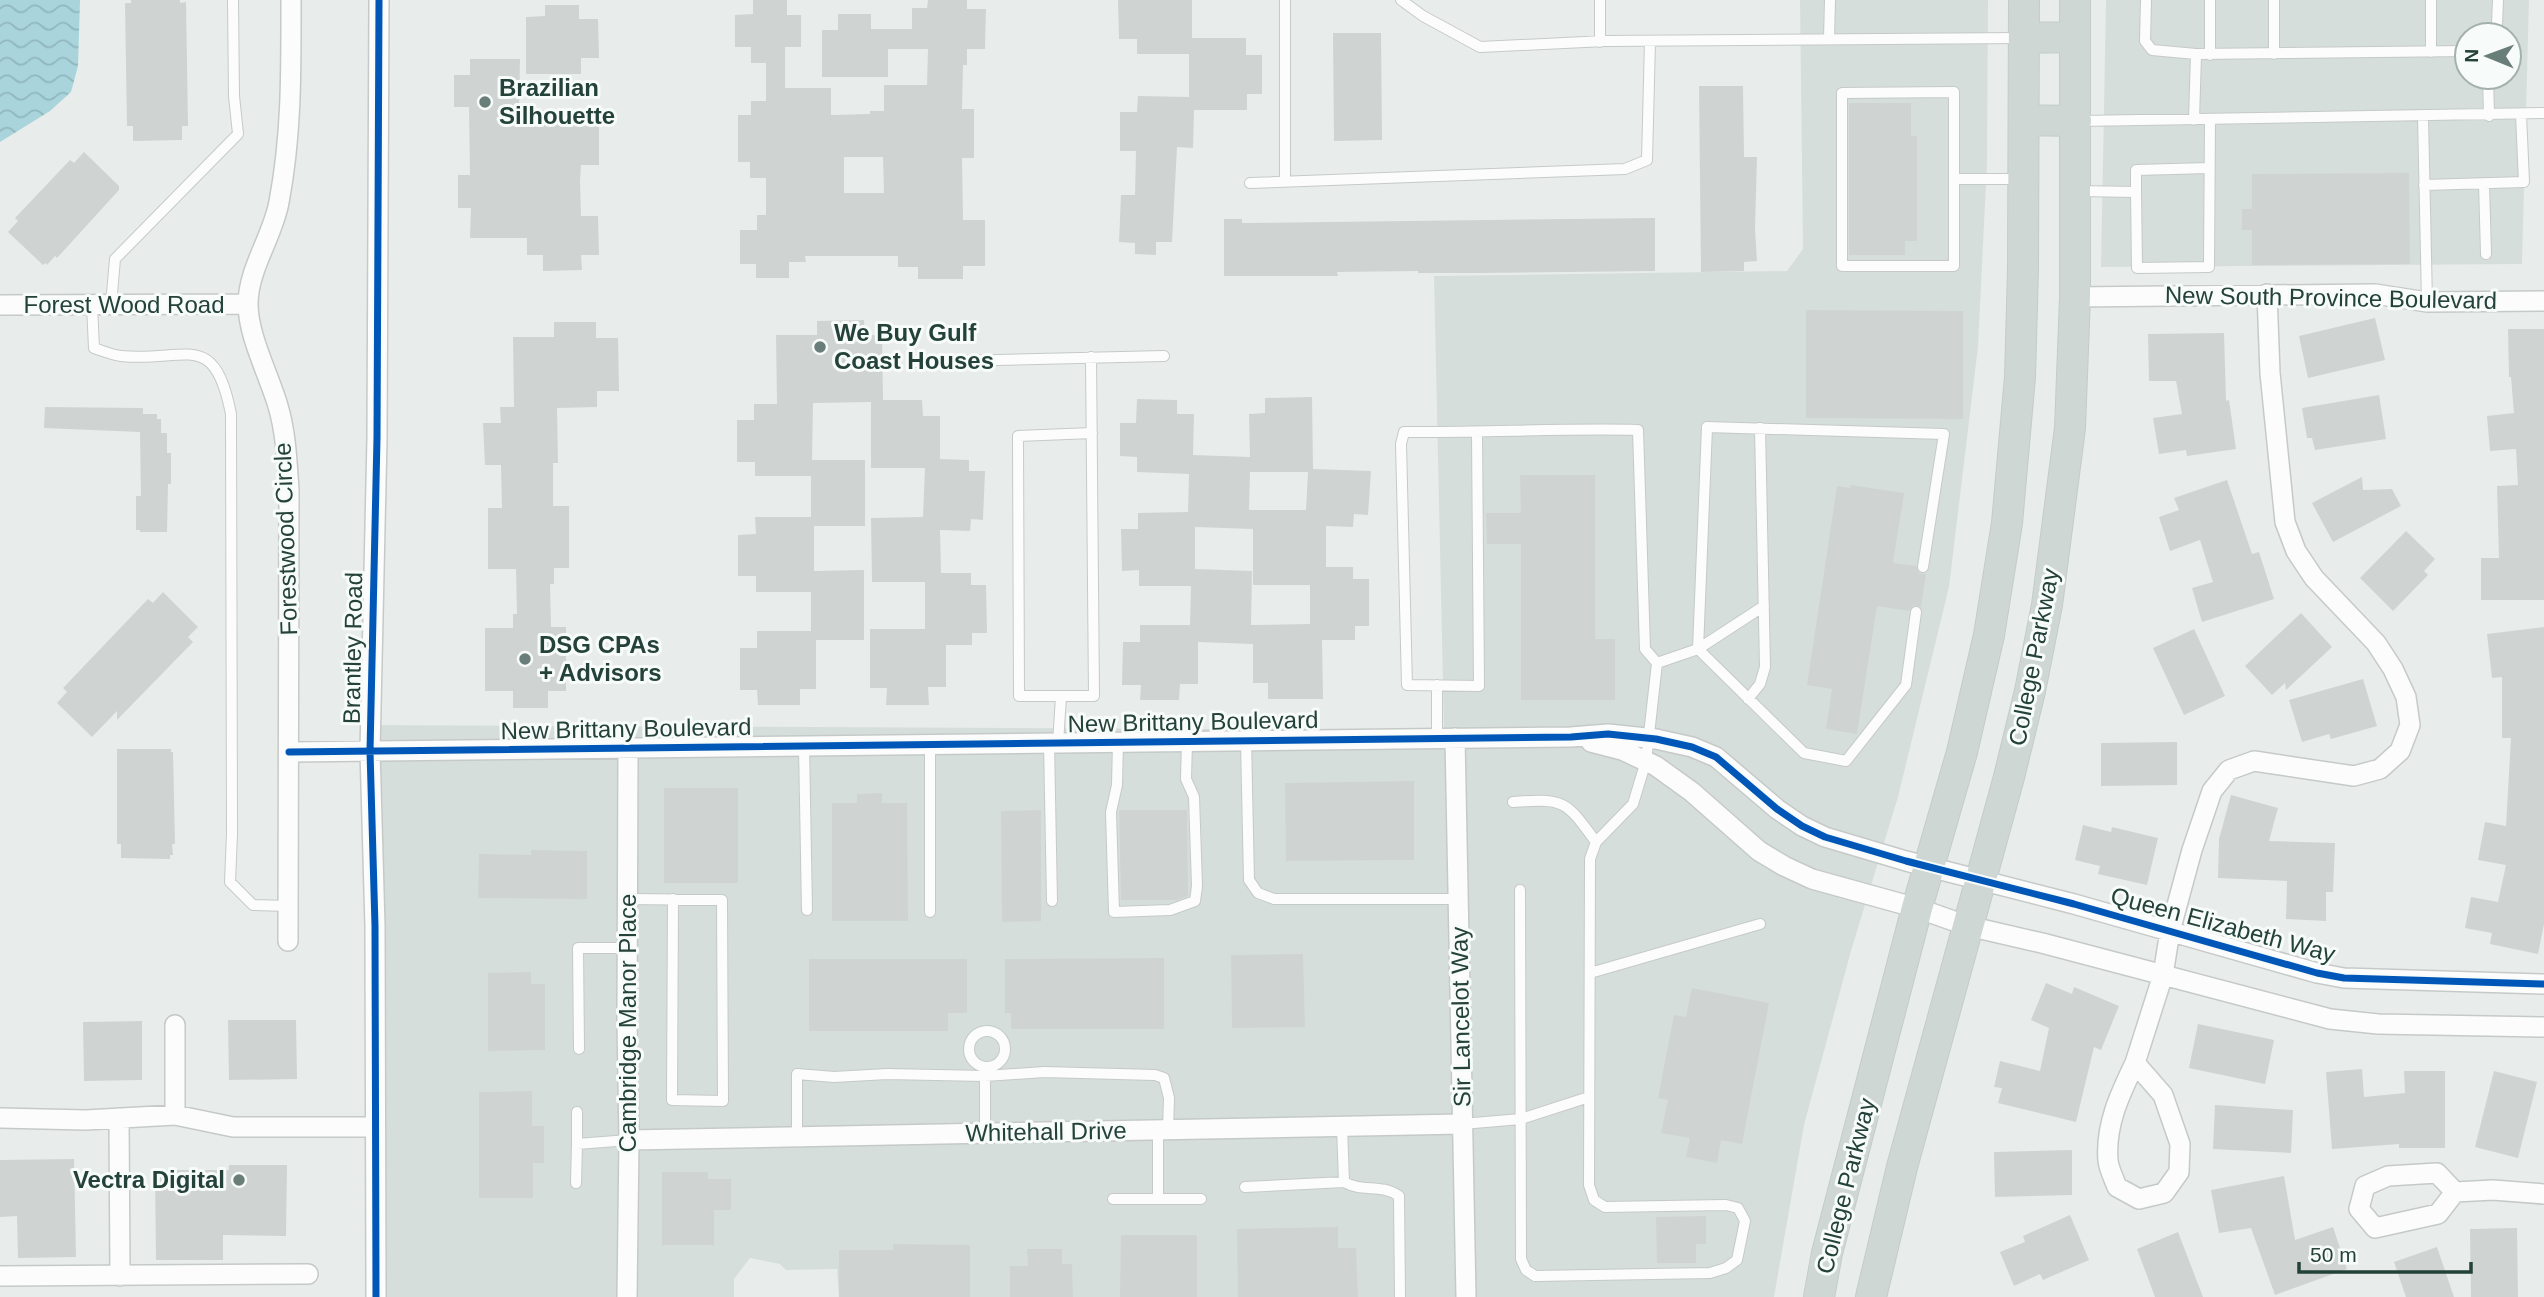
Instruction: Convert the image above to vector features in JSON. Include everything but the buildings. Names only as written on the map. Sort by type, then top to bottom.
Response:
[{"type":"main road","name":"College Parkway","points":[[1819,1297],[1827,1253],[1917,908],[1962,752],[1989,635],[2007,523],[2020,377],[2024,0]]},
{"type":"main road","name":"College Parkway","points":[[1871,1297],[1902,1167],[2031,691],[2047,605],[2070,428],[2075,297],[2075,0]]},
{"type":"main road","points":[[2024,38],[2075,37]]},
{"type":"main road","points":[[2024,120],[2076,121]]},
{"type":"street","name":"Forestwood Circle","points":[[288,941],[289,491],[284,435],[278,407],[252,328],[248,304],[253,277],[278,206],[287,158],[290,125],[291,0]]},
{"type":"street","name":"Brantley Road","points":[[376,1297],[375,926],[370,751],[377,424],[379,0]]},
{"type":"street","points":[[2135,1063],[2162,1095],[2179,1144],[2179,1172],[2164,1193],[2139,1199],[2117,1187],[2108,1163],[2109,1133],[2116,1104],[2135,1063],[2164,975],[2170,931],[2192,850],[2212,791],[2229,770],[2254,761],[2354,776],[2380,769],[2400,751],[2410,725],[2406,697],[2393,669],[2376,643],[2314,578],[2296,551],[2285,522],[2270,373],[2267,294]]},
{"type":"street","name":"New South Province Boulevard","points":[[2075,297],[2375,294],[2427,302],[2544,301]]},
{"type":"street","name":"Forest Wood Road","points":[[0,306],[248,304]]},
{"type":"street","name":"New Brittany Boulevard","points":[[370,751],[1571,737],[1608,734],[1650,738],[1692,747],[1716,757],[1777,809],[1825,837],[1980,880]]},
{"type":"street","name":"New Brittany Boulevard","points":[[1571,737],[1622,750],[1646,761],[1692,792],[1744,839],[1784,866],[1837,887],[1917,908],[1968,926]]},
{"type":"street","name":"Sir Lancelot Way","points":[[1446,738],[1460,899],[1466,1297]]},
{"type":"street","name":"Cambridge Manor Place","points":[[627,1297],[628,748]]},
{"type":"street","points":[[289,752],[370,751]]},
{"type":"street","name":"Queen Elizabeth Way","points":[[1980,880],[2344,978],[2544,984]]},
{"type":"street","points":[[1968,926],[2330,1018],[2354,1022],[2544,1027]]},
{"type":"street","points":[[175,1025],[175,1115]]},
{"type":"street","points":[[0,1118],[86,1120],[175,1115],[233,1127],[375,1127]]},
{"type":"street","points":[[119,1118],[120,1276]]},
{"type":"street","name":"Whitehall Drive","points":[[629,1140],[1462,1124]]},
{"type":"street","points":[[2455,1192],[2493,1190],[2544,1194]]},
{"type":"street","points":[[0,1276],[308,1275]]},
{"type":"lane","points":[[233,0],[234,96],[238,134],[115,259],[94,348],[120,356],[194,354],[211,362],[225,384],[231,414],[230,882],[254,905],[288,906]]},
{"type":"lane","points":[[1285,0],[1285,182]]},
{"type":"lane","points":[[1402,0],[1423,16],[1480,47],[1650,41],[2024,38]]},
{"type":"lane","points":[[1600,0],[1600,42]]},
{"type":"lane","points":[[1829,39],[1830,0]]},
{"type":"lane","points":[[2146,0],[2145,41],[2152,50],[2210,55],[2453,51]]},
{"type":"lane","points":[[2210,0],[2210,55]]},
{"type":"lane","points":[[2274,0],[2274,54]]},
{"type":"lane","points":[[2431,0],[2431,52]]},
{"type":"lane","points":[[2497,0],[2497,21]]},
{"type":"lane","points":[[1250,183],[1625,169],[1647,160],[1650,41]]},
{"type":"lane","points":[[2194,120],[2196,54]]},
{"type":"lane","points":[[2488,91],[2489,116]]},
{"type":"lane","points":[[1954,92],[1954,179],[1954,266],[1842,266],[1842,93],[1954,92]]},
{"type":"lane","points":[[2076,121],[2544,113]]},
{"type":"lane","points":[[2424,185],[2524,182],[2521,114]]},
{"type":"lane","points":[[2423,117],[2427,302]]},
{"type":"lane","points":[[2209,168],[2136,170],[2137,268],[2208,267],[2210,120]]},
{"type":"lane","points":[[1954,179],[2024,179]]},
{"type":"lane","points":[[2484,184],[2486,254]]},
{"type":"lane","points":[[2076,191],[2136,191]]},
{"type":"lane","points":[[915,362],[1164,356]]},
{"type":"lane","points":[[1091,357],[1092,433],[1094,696],[1020,696],[1018,436],[1092,433]]},
{"type":"lane","points":[[1916,612],[1906,685],[1846,761],[1804,753],[1698,649],[1707,427],[1944,434],[1923,567]]},
{"type":"lane","points":[[1478,433],[1479,685],[1407,685],[1401,444],[1404,432],[1478,433],[1574,428],[1638,430],[1645,649],[1657,663],[1650,738],[1633,804],[1596,842],[1590,859],[1589,1185],[1594,1199],[1605,1207],[1726,1205],[1738,1208],[1745,1221],[1737,1260],[1726,1268],[1710,1273],[1535,1276],[1526,1270],[1521,1259],[1520,890]]},
{"type":"lane","points":[[1748,699],[1760,684],[1765,667],[1760,428]]},
{"type":"lane","points":[[1657,663],[1698,649],[1764,606]]},
{"type":"lane","points":[[1437,685],[1446,738]]},
{"type":"lane","points":[[1052,901],[1054,743],[1060,697]]},
{"type":"lane","points":[[1118,742],[1117,785],[1111,812],[1114,912],[1170,911],[1195,901],[1197,886],[1194,797],[1186,779],[1187,741]]},
{"type":"lane","points":[[1246,741],[1249,880],[1258,892],[1274,899],[1460,899]]},
{"type":"lane","points":[[930,744],[930,912]]},
{"type":"lane","points":[[804,746],[807,910]]},
{"type":"lane","points":[[1513,802],[1546,799],[1560,802],[1573,811],[1596,842]]},
{"type":"lane","points":[[628,899],[673,899],[722,900],[723,1101],[672,1100],[673,899]]},
{"type":"lane","points":[[1590,973],[1760,923]]},
{"type":"lane","points":[[579,1049],[578,948],[628,948]]},
{"type":"lane","points":[[985,1071],[985,1133]]},
{"type":"lane","points":[[797,1137],[797,1074],[834,1077],[985,1071],[1155,1075],[1164,1078],[1169,1098],[1163,1130],[1158,1199]]},
{"type":"lane","points":[[1462,1124],[1521,1119],[1589,1097]]},
{"type":"lane","points":[[576,1183],[577,1112]]},
{"type":"lane","points":[[1342,1127],[1344,1182]]},
{"type":"lane","points":[[577,1144],[629,1140]]},
{"type":"lane","points":[[1245,1187],[1344,1182],[1354,1187],[1388,1188],[1399,1196],[1400,1297]]},
{"type":"lane","points":[[1113,1199],[1201,1199]]},
{"type":"shaded area","points":[[1800,0],[1988,0],[1987,163],[1978,347],[1949,587],[1898,797],[1851,951],[1804,1125],[1774,1297],[839,1297],[837,1269],[786,1270],[780,1264],[750,1258],[734,1279],[734,1297],[377,1297],[372,725],[1444,730],[1434,276],[1787,271],[1803,249]]},
{"type":"shaded area","points":[[2106,0],[2529,0],[2522,264],[2101,267]]},
{"type":"water","points":[[0,0],[80,0],[78,66],[71,92],[50,111],[0,142]]},
{"type":"cycle path","points":[[376,1297],[375,926],[370,751],[377,438],[379,0]]},
{"type":"cycle path","points":[[289,752],[1571,737],[1608,734],[1656,739],[1692,747],[1716,757],[1777,809],[1825,837],[2317,973],[2344,978],[2544,984]]},
{"type":"place","name":"Brazilian Silhouette","points":[[485,102]]},
{"type":"place","name":"We Buy Gulf Coast Houses","points":[[820,347]]},
{"type":"place","name":"DSG CPAs + Advisors","points":[[525,659]]},
{"type":"place","name":"Vectra Digital","points":[[239,1180]]}]
